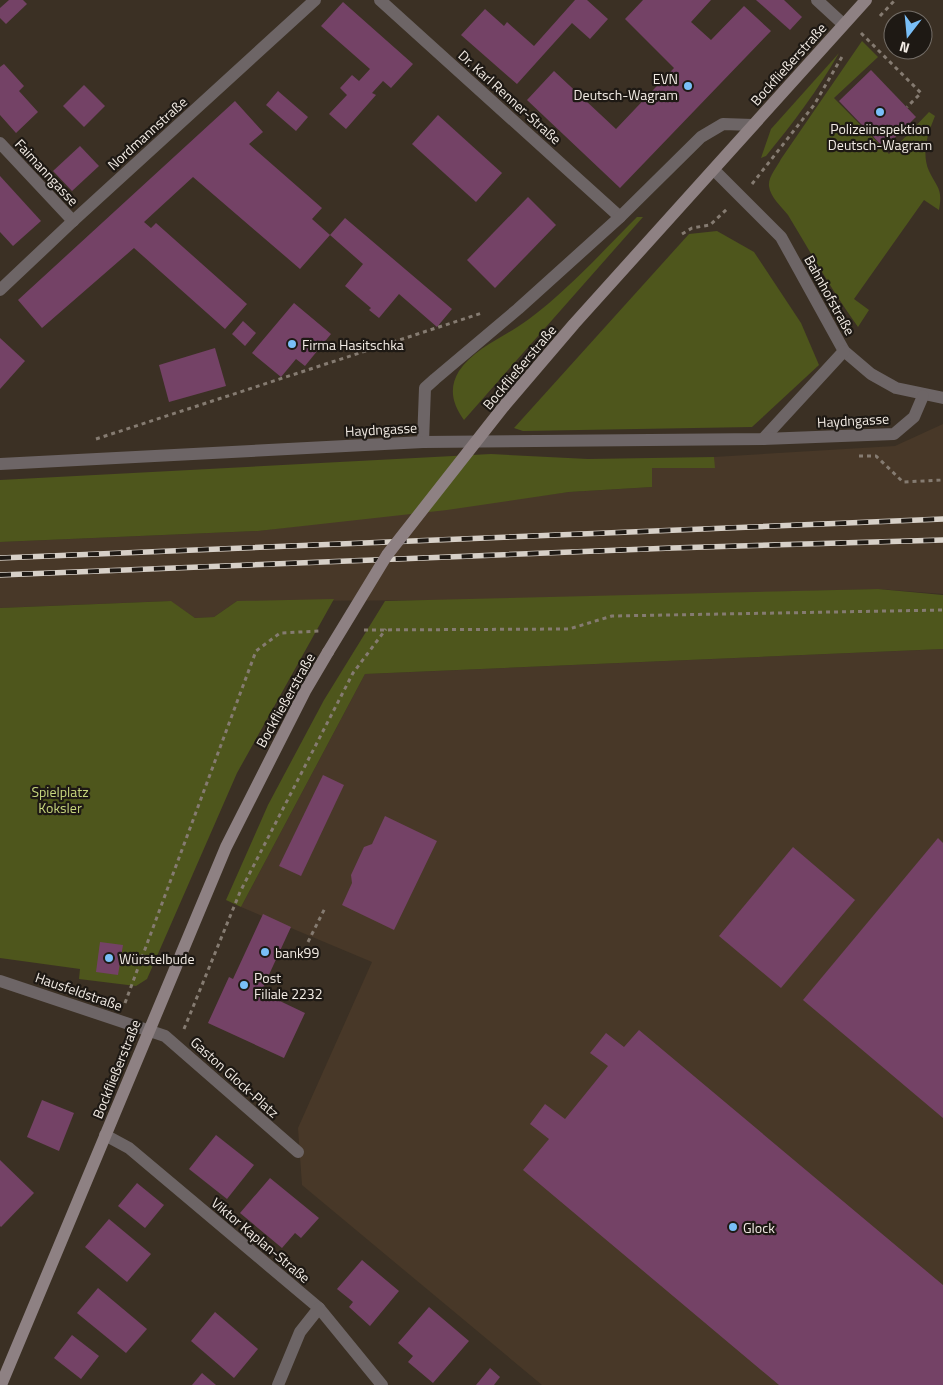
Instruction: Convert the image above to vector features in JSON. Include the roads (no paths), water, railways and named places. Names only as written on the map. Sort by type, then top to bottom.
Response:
[{"type":"main road","name":"Bockfließerstraße","points":[[1,1385],[148,1030],[234,830],[305,691],[387,555],[504,406],[574,324],[866,0]]},
{"type":"street","name":"Nordmannstraße","points":[[0,290],[72,221],[315,0]]},
{"type":"street","name":"Dr. Karl Renner-Straße","points":[[380,0],[620,217]]},
{"type":"street","points":[[816,0],[846,22]]},
{"type":"street","name":"Bockfließerstraße","points":[[423,442],[425,388],[518,309],[620,217],[701,137],[723,124],[753,125]]},
{"type":"street","name":"Faimanngasse","points":[[0,143],[72,221]]},
{"type":"street","name":"Bahnhofstraße","points":[[714,170],[781,237],[844,352],[871,374],[896,388],[923,396],[943,398]]},
{"type":"street","points":[[764,439],[844,352]]},
{"type":"street","name":"Haydngasse","points":[[0,464],[423,442],[764,439],[894,434],[914,417],[923,396]]},
{"type":"street","name":"Hausfeldstraße","points":[[0,981],[148,1030]]},
{"type":"street","name":"Gaston Glock-Platz","points":[[148,1030],[164,1036],[178,1046],[266,1126],[298,1152]]},
{"type":"street","name":"Viktor Kaplan-Straße","points":[[105,1135],[129,1148],[319,1308],[382,1385]]},
{"type":"street","points":[[278,1385],[300,1332],[319,1308]]},
{"type":"railway","points":[[0,558],[943,519]]},
{"type":"railway","points":[[0,575],[672,548],[943,540]]},
{"type":"place","name":"EVN Deutsch-Wagram","points":[[688,86]]},
{"type":"place","name":"Polizeiinspektion Deutsch-Wagram","points":[[880,112]]},
{"type":"place","name":"Firma Hasitschka","points":[[292,344]]},
{"type":"place","name":"bank99","points":[[265,952]]},
{"type":"place","name":"Würstelbude","points":[[109,958]]},
{"type":"place","name":"Post Filiale 2232","points":[[244,985]]},
{"type":"place","name":"Glock","points":[[733,1227]]},
{"type":"park label","name":"Spielplatz Koksler","points":[[60,800]]}]
